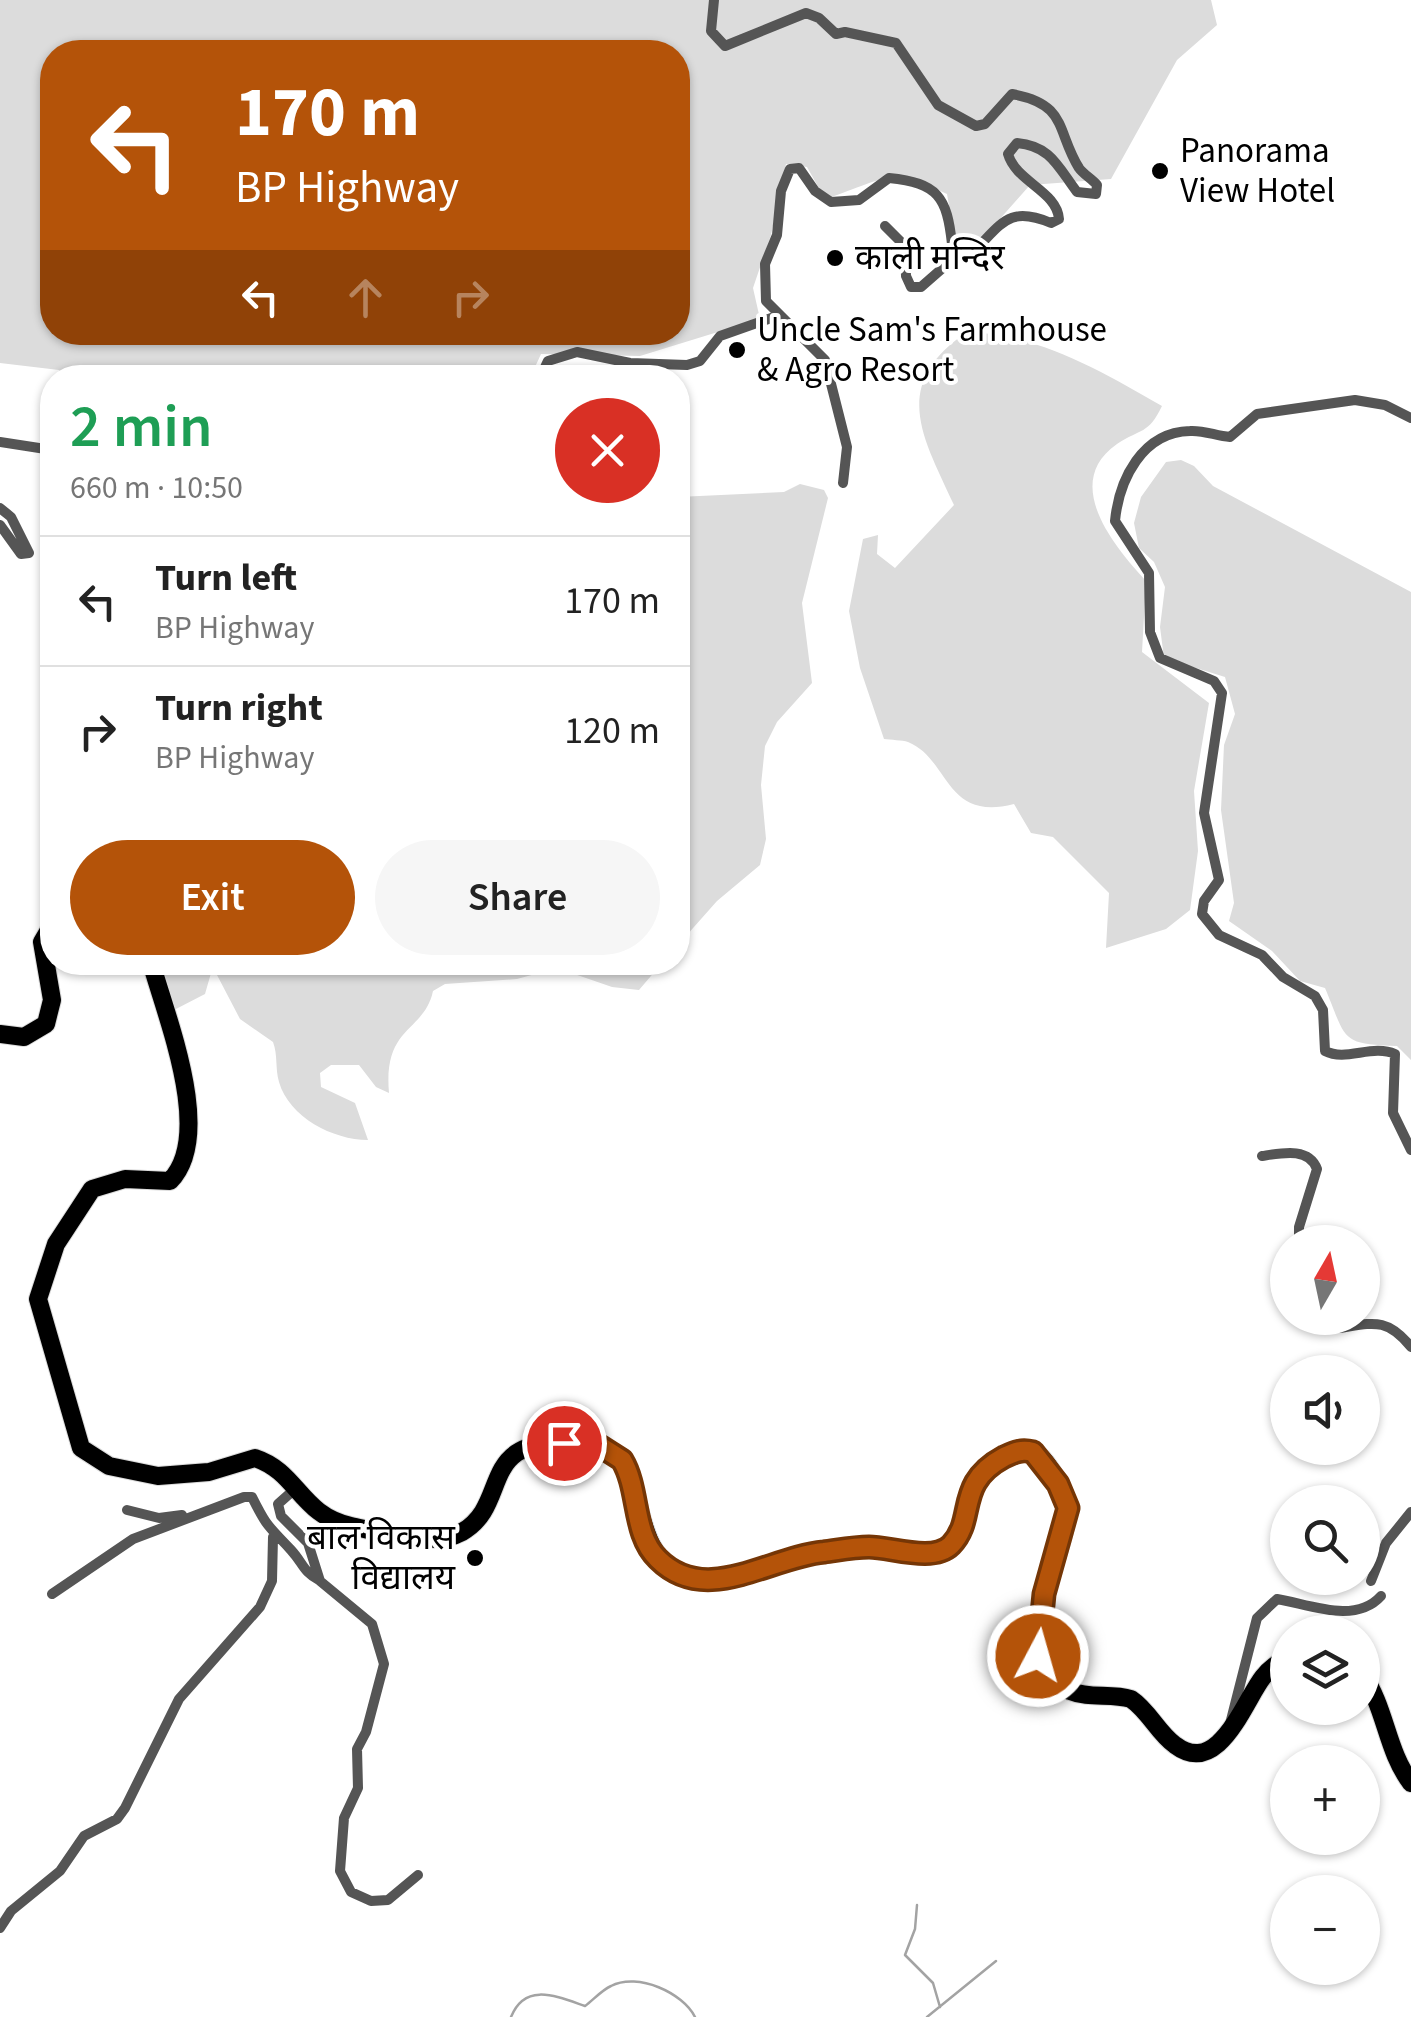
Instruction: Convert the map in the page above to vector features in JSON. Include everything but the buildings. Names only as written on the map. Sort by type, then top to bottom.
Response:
[{"type":"highway","points":[[0,1034],[24,1036],[46,1024],[52,1000],[48,975]]},
{"type":"highway","points":[[155,975],[185,1082],[186,1157],[170,1181],[106,1182],[80,1202],[56,1244],[38,1290],[43,1327],[77,1440],[97,1460],[158,1476],[209,1472],[255,1458],[296,1488],[308,1506],[337,1522],[404,1536],[446,1538],[462,1532],[480,1516],[498,1473],[520,1450],[564,1443],[600,1446],[615,1453],[628,1470],[639,1517],[657,1558],[686,1576],[712,1581],[806,1554],[870,1547],[942,1550],[954,1542],[968,1495],[982,1472],[1018,1450],[1028,1450],[1041,1458],[1068,1508],[1040,1630],[1038,1656],[1044,1673],[1074,1693],[1131,1699],[1181,1749],[1207,1750],[1228,1735],[1260,1680],[1270,1671]]},
{"type":"highway","points":[[1380,1709],[1394,1757],[1411,1783]]},
{"type":"street","points":[[714,0],[712,32],[725,46],[806,13],[819,18],[836,34],[845,32],[896,43],[928,94],[964,122],[985,124],[1012,94],[1036,101],[1054,114],[1080,170],[1097,184],[1096,194],[1076,192],[1050,153],[1038,145],[1017,143],[1008,154],[1012,168],[1056,205],[1059,219],[1051,223],[1029,214],[1013,216],[972,252],[961,252],[921,287],[911,286],[906,276],[904,246],[885,226]]},
{"type":"street","points":[[843,483],[847,447],[825,360],[811,341],[778,316],[766,301],[765,264],[777,235],[775,218],[790,169],[799,168],[815,191],[831,202],[859,200],[889,178],[928,188],[947,208],[952,244],[961,252]]},
{"type":"street","points":[[546,365],[548,360],[577,352],[630,363],[687,365],[700,360],[720,336],[778,316]]},
{"type":"street","points":[[1411,418],[1385,404],[1355,400],[1268,411],[1230,438],[1195,430],[1176,433],[1134,460],[1120,489],[1115,521],[1149,573],[1150,632],[1160,658],[1214,681],[1222,693],[1204,813],[1218,880],[1204,902],[1202,914],[1219,935],[1262,955],[1282,976],[1315,996],[1323,1010],[1325,1051],[1333,1055],[1382,1049],[1395,1054],[1393,1113],[1411,1150]]},
{"type":"street","points":[[0,442],[40,448]]},
{"type":"street","points":[[0,508],[11,516],[29,553],[21,554],[12,546],[0,525]]},
{"type":"street","points":[[1262,1156],[1303,1154],[1315,1162],[1317,1169],[1299,1225]]},
{"type":"street","points":[[1380,1322],[1392,1326],[1411,1347]]},
{"type":"street","points":[[296,1488],[278,1504],[281,1516],[308,1543],[320,1581]]},
{"type":"street","points":[[127,1510],[159,1518],[252,1497],[273,1537],[291,1550],[305,1574],[320,1581],[372,1624],[384,1664],[366,1732],[357,1748],[358,1788],[344,1818],[340,1871],[351,1892],[371,1901],[388,1900],[418,1876]]},
{"type":"street","points":[[52,1594],[133,1538],[227,1504]]},
{"type":"street","points":[[1380,1558],[1386,1543],[1411,1512]]},
{"type":"street","points":[[0,1928],[11,1912],[60,1871],[84,1836],[116,1819],[125,1808],[179,1699],[260,1607],[272,1581],[273,1537]]},
{"type":"street","points":[[1228,1735],[1249,1644],[1265,1606],[1277,1599],[1319,1610],[1344,1610],[1374,1603],[1381,1596]]},
{"type":"shaded area","points":[[0,0],[1211,0],[1217,25],[1177,60],[1111,179],[1030,185],[974,248],[963,250],[955,240],[947,194],[927,185],[885,179],[825,199],[807,167],[786,164],[771,235],[753,288],[760,319],[690,341],[690,40],[40,40],[40,345],[676,345],[640,356],[541,354],[536,365],[40,368],[0,363]]},
{"type":"shaded area","points":[[967,332],[1019,339],[1044,347],[1162,406],[1148,427],[1117,444],[1101,460],[1093,477],[1093,495],[1108,533],[1146,581],[1142,652],[1209,703],[1194,791],[1198,851],[1190,910],[1166,929],[1106,948],[1109,893],[1053,837],[1031,833],[1014,804],[974,804],[950,786],[922,750],[908,742],[884,739],[860,668],[849,611],[863,539],[878,535],[877,554],[895,568],[954,505],[924,434],[920,392],[928,372],[943,352]]},
{"type":"shaded area","points":[[1181,460],[1194,466],[1213,486],[1411,592],[1411,1060],[1397,1046],[1364,1043],[1348,1036],[1325,988],[1300,981],[1272,951],[1229,921],[1234,903],[1221,810],[1224,745],[1235,714],[1225,677],[1164,658],[1160,627],[1165,587],[1154,562],[1139,548],[1134,523],[1141,497],[1166,462]]},
{"type":"shaded area","points":[[800,484],[824,490],[828,498],[802,603],[812,683],[777,722],[765,746],[761,785],[766,839],[760,865],[717,901],[690,931],[690,496],[784,492]]},
{"type":"shaded area","points":[[165,975],[210,975],[205,994],[174,1010]]},
{"type":"shaded area","points":[[217,975],[532,975],[445,984],[433,991],[428,1005],[392,1054],[389,1093],[376,1087],[359,1065],[331,1065],[320,1073],[321,1087],[355,1103],[368,1140],[327,1131],[302,1116],[284,1095],[273,1042],[240,1019]]},
{"type":"shaded area","points":[[577,975],[652,975],[639,990],[612,987]]},
{"type":"waterway","points":[[917,1905],[915,1929],[905,1955],[933,1983],[940,2007]]},
{"type":"waterway","points":[[927,2017],[996,1961]]},
{"type":"waterway","points":[[511,2017],[524,1999],[533,1996],[553,1996],[585,2006],[622,1982],[659,1987],[681,2000],[695,2017]]},
{"type":"place","name":"Panorama View Hotel","points":[[1160,171]]},
{"type":"place","name":"काली मन्दिर","points":[[835,258]]},
{"type":"place","name":"Uncle Sam's Farmhouse & Agro Resort","points":[[737,350]]},
{"type":"place","name":"बाल विकास विद्यालय","points":[[475,1558]]},
{"type":"route","points":[[564,1443],[600,1446],[622,1460],[650,1547],[657,1558],[698,1581],[732,1578],[806,1554],[870,1547],[942,1550],[954,1542],[968,1495],[982,1472],[1018,1450],[1033,1452],[1058,1484],[1068,1508],[1044,1594],[1038,1656]]}]
